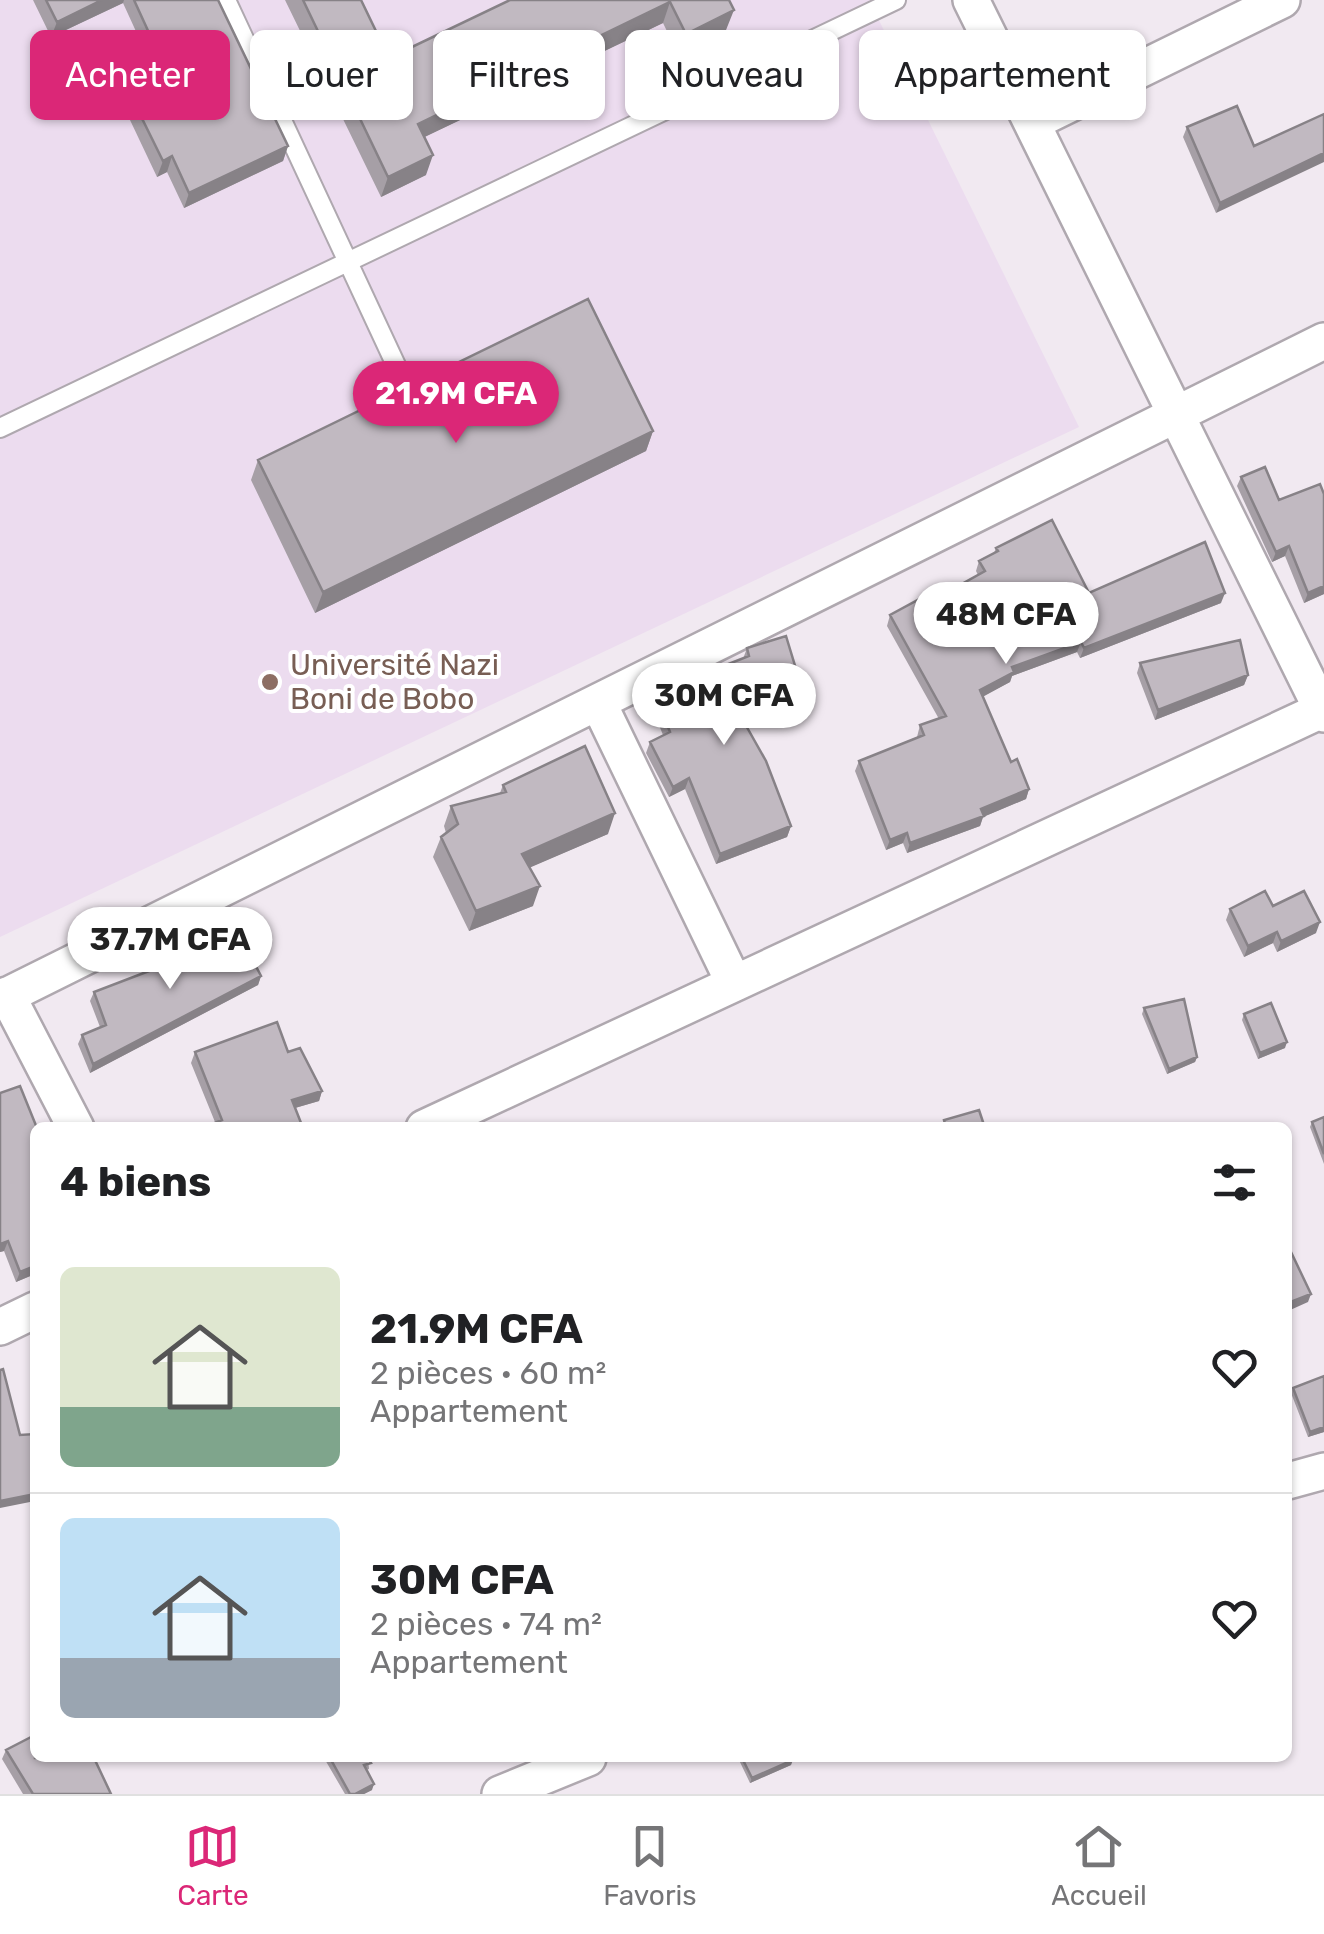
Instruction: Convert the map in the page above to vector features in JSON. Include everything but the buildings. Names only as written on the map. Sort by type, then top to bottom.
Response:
[{"type":"street","points":[[437,1122],[1323,711],[971,0]]},
{"type":"street","points":[[1033,122],[1282,0]]},
{"type":"street","points":[[73,1122],[3,997],[1324,341]]},
{"type":"street","points":[[598,702],[734,984]]},
{"type":"street","points":[[0,1326],[30,1312]]},
{"type":"street","points":[[1292,1480],[1324,1471]]},
{"type":"street","points":[[500,1794],[578,1762]]},
{"type":"lane","points":[[226,0],[408,391]]},
{"type":"lane","points":[[0,428],[349,264],[889,1]]},
{"type":"shaded area","name":"Université Nazi Boni de Bobo","points":[[0,0],[869,0],[884,30],[859,30],[859,120],[928,120],[1079,427],[0,937]]},
{"type":"place","name":"Université Nazi Boni de Bobo","points":[[270,682]]}]
